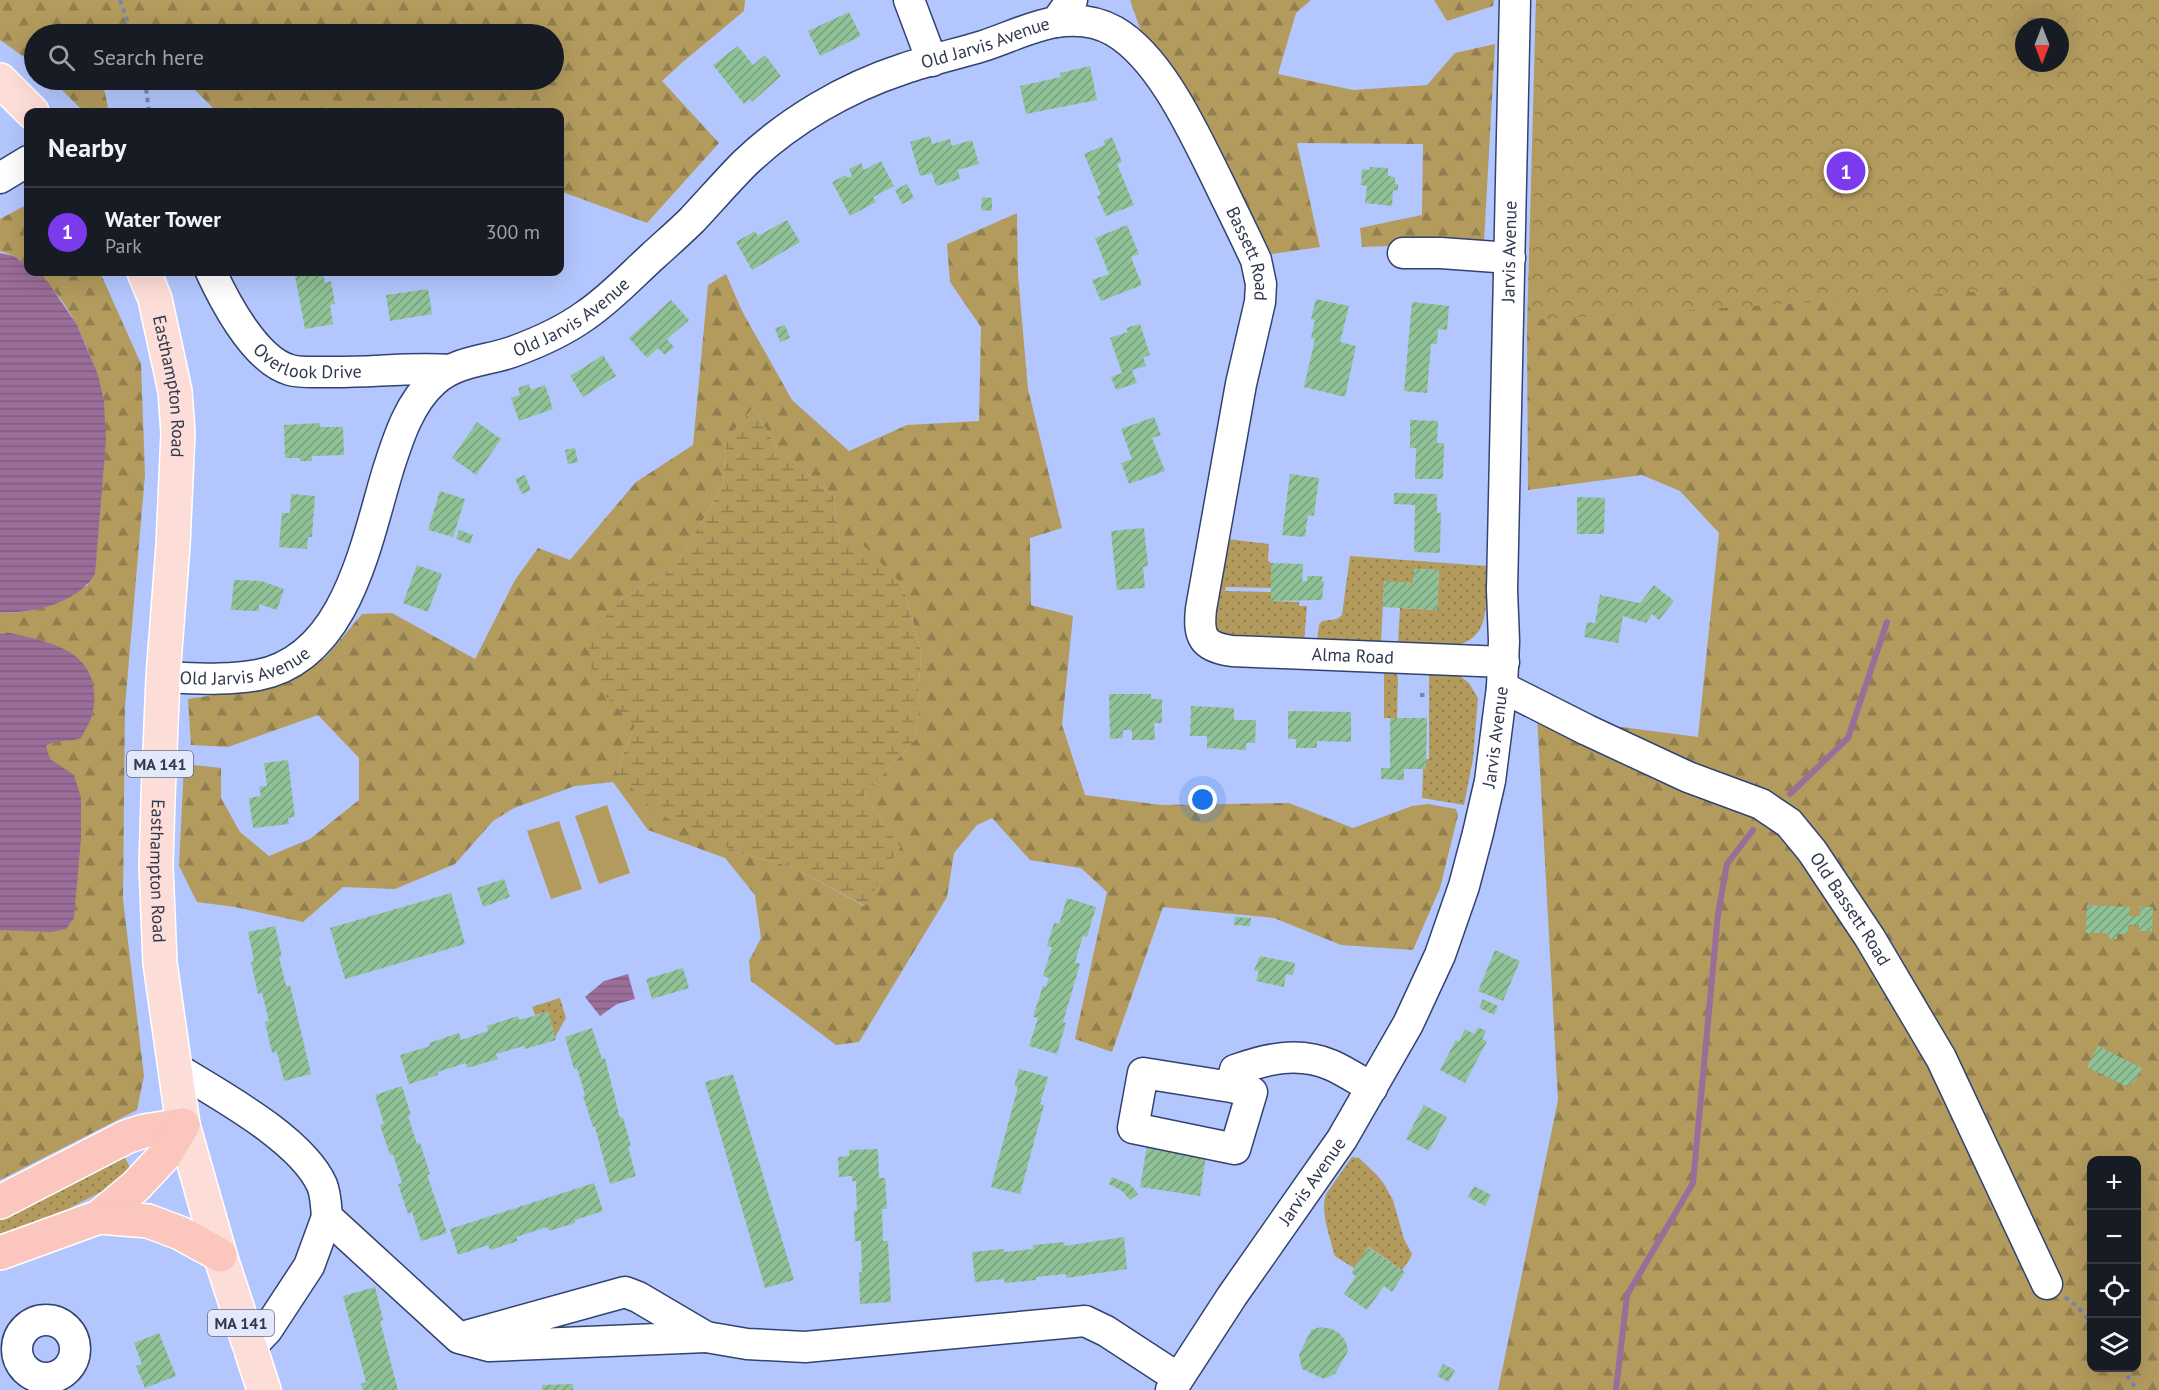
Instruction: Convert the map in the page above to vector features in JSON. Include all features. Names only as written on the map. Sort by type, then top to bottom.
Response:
[{"type":"highway","points":[[0,1202],[126,1137],[144,1131],[183,1125]]},
{"type":"highway","points":[[0,1253],[99,1217],[136,1186],[165,1155],[183,1125]]},
{"type":"highway","points":[[99,1217],[148,1221],[180,1233],[220,1255]]},
{"type":"main road","points":[[0,80],[28,108]]},
{"type":"main road","name":"Easthampton Road","points":[[146,276],[155,299],[168,356],[175,391],[178,433],[173,545],[163,677],[156,855],[160,963],[183,1125],[220,1255],[264,1390]]},
{"type":"street","points":[[909,0],[932,61]]},
{"type":"street","name":"Jarvis Avenue","points":[[1174,1384],[1232,1296],[1337,1147],[1423,995],[1456,914],[1485,806],[1503,675],[1502,590],[1515,0]]},
{"type":"street","name":"Old Jarvis Avenue","points":[[163,677],[209,678],[258,675],[273,671],[297,658],[321,637],[348,595],[396,446],[407,420],[434,381],[450,370],[511,352],[556,332],[586,315],[690,222],[744,164],[783,131],[837,98],[901,70],[998,41],[1064,11]]},
{"type":"street","name":"Bassett Road","points":[[1064,11],[1077,20],[1114,31],[1127,40],[1156,72],[1173,96],[1197,139],[1256,260],[1260,276],[1260,302],[1241,384],[1201,609],[1200,631],[1205,641]]},
{"type":"street","points":[[0,178],[24,163]]},
{"type":"street","points":[[1403,253],[1510,258]]},
{"type":"street","name":"Overlook Drive","points":[[213,276],[248,334],[266,356],[288,369],[348,373],[426,368],[450,370]]},
{"type":"street","name":"Alma Road","points":[[1205,641],[1214,648],[1232,651],[1503,675]]},
{"type":"street","name":"Old Bassett Road","points":[[1503,675],[1587,730],[1688,777],[1761,804],[1789,823],[1812,851],[1870,938],[1941,1058],[2047,1284]]},
{"type":"street","points":[[1232,1087],[1235,1070],[1255,1062],[1283,1057],[1312,1060],[1329,1065],[1372,1088]]},
{"type":"street","points":[[174,1067],[264,1124],[300,1156],[315,1173],[323,1188],[327,1217],[309,1266],[267,1330],[249,1349]]},
{"type":"street","points":[[327,1217],[459,1338],[489,1346],[706,1337],[747,1344],[805,1347],[1085,1321],[1106,1330],[1174,1384]]},
{"type":"street","points":[[459,1338],[625,1292],[638,1297],[706,1337]]},
{"type":"path","points":[[120,0],[128,24]]},
{"type":"path","points":[[146,90],[148,108]]},
{"type":"path","points":[[1420,694],[1427,695]]},
{"type":"path","points":[[2047,1284],[2078,1307],[2087,1319]]},
{"type":"path","points":[[2125,1372],[2137,1390]]},
{"type":"green space","points":[[0,0],[745,0],[744,11],[662,81],[719,143],[647,223],[564,192],[564,108],[213,108],[195,90],[564,90],[564,24],[24,24],[24,57],[0,40]]},
{"type":"green space","points":[[1130,0],[1311,0],[1296,13],[1278,74],[1353,90],[1427,85],[1455,53],[1495,44],[1484,242],[1362,247],[1360,228],[1422,215],[1423,144],[1297,143],[1320,247],[1272,254],[1212,144],[1143,37]]},
{"type":"green space","points":[[1434,0],[1494,0],[1493,6],[1447,21]]},
{"type":"green space","points":[[1536,0],[2159,0],[2159,1390],[1498,1390],[1558,1100],[1537,716],[1698,737],[1719,533],[1680,491],[1642,475],[1528,490],[1527,329]]},
{"type":"green space","points":[[1536,0],[2159,0],[2159,278],[1532,320]]},
{"type":"green space","points":[[62,90],[104,90],[108,108],[80,108]]},
{"type":"green space","points":[[24,206],[24,264],[14,256],[0,251],[0,219]]},
{"type":"green space","points":[[1017,213],[1018,275],[1028,389],[1062,528],[1030,538],[1031,605],[1073,616],[1062,725],[1085,795],[1161,805],[1289,803],[1353,828],[1412,806],[1428,804],[1456,809],[1458,815],[1440,888],[1413,950],[1341,945],[1274,918],[1163,907],[1112,1052],[1075,1039],[1107,892],[1081,868],[1030,860],[992,818],[977,825],[954,853],[947,897],[859,1042],[836,1045],[751,981],[749,961],[761,938],[755,895],[725,858],[648,830],[613,782],[575,786],[514,808],[493,821],[455,864],[395,889],[343,887],[303,922],[235,907],[197,902],[179,866],[184,764],[221,768],[221,798],[240,832],[269,856],[310,839],[359,800],[359,758],[318,715],[228,747],[191,745],[188,699],[254,689],[325,658],[362,614],[392,613],[475,659],[515,580],[538,548],[570,560],[636,482],[693,445],[708,285],[726,274],[742,311],[792,400],[849,451],[907,425],[979,421],[981,327],[950,282],[947,244]],"holes":[[[753,408],[777,447],[833,496],[840,543],[903,585],[921,652],[916,739],[864,795],[900,847],[864,906],[793,867],[739,853],[616,772],[635,726],[620,600],[673,570],[723,486],[726,440]]]},
{"type":"green space","points":[[39,276],[102,276],[141,364],[145,475],[125,706],[123,899],[144,1076],[137,1110],[0,1180],[0,612],[24,612],[46,606],[88,585],[104,401],[94,366],[79,330],[70,313]]},
{"type":"green space","points":[[753,408],[777,447],[833,496],[840,543],[863,545],[903,585],[921,652],[916,739],[864,795],[900,847],[865,906],[793,867],[739,853],[656,813],[616,772],[635,726],[592,682],[589,637],[620,600],[673,570],[723,486],[726,440]]},
{"type":"green space","points":[[1228,539],[1269,544],[1271,588],[1226,587],[1225,591],[1271,592],[1271,601],[1299,602],[1299,606],[1307,606],[1304,642],[1227,637],[1217,629],[1214,622]]},
{"type":"green space","points":[[1350,556],[1487,566],[1486,608],[1478,633],[1470,640],[1449,646],[1403,645],[1398,641],[1400,608],[1437,610],[1439,570],[1415,569],[1413,583],[1384,582],[1381,643],[1317,640],[1319,625],[1322,621],[1337,619],[1342,615]]},
{"type":"green space","points":[[1396,671],[1398,678],[1397,718],[1384,718],[1384,672]]},
{"type":"green space","points":[[1429,672],[1460,676],[1469,683],[1478,698],[1473,759],[1464,805],[1422,798],[1423,769],[1426,768],[1426,759],[1429,759]]},
{"type":"green space","points":[[607,805],[630,873],[599,884],[575,816]]},
{"type":"green space","points":[[559,821],[582,889],[551,899],[527,831]]},
{"type":"green space","points":[[560,998],[566,1018],[555,1037],[548,1012],[535,1015],[532,1007]]},
{"type":"green space","points":[[123,1154],[134,1175],[64,1211],[0,1240],[0,1217]]},
{"type":"green space","points":[[1352,1157],[1359,1158],[1377,1175],[1393,1200],[1404,1239],[1412,1254],[1402,1270],[1369,1247],[1354,1268],[1334,1254],[1324,1201],[1326,1194]]},
{"type":"shaded area","points":[[0,253],[14,256],[24,264],[24,276],[40,276],[48,282],[77,325],[98,375],[104,401],[106,440],[95,574],[78,592],[53,605],[26,611],[0,612]]},
{"type":"shaded area","points":[[10,633],[44,641],[72,654],[91,676],[94,692],[93,712],[81,738],[55,742],[46,746],[50,759],[74,775],[81,798],[81,838],[74,918],[66,929],[52,932],[0,930],[0,634]]},
{"type":"shaded area","points":[[628,974],[635,999],[617,1004],[600,1016],[585,997],[604,981]]},
{"type":"building","points":[[849,12],[861,36],[820,56],[808,31]]},
{"type":"building","points":[[738,46],[753,65],[765,55],[781,76],[752,102],[750,99],[744,104],[713,65]]},
{"type":"building","points":[[1090,66],[1097,100],[1026,114],[1020,86],[1061,77],[1060,73]]},
{"type":"building","points":[[930,136],[932,144],[950,139],[952,146],[972,140],[979,164],[958,170],[960,179],[936,186],[932,173],[920,176],[910,142]]},
{"type":"building","points":[[1112,137],[1122,162],[1117,164],[1134,205],[1106,216],[1097,196],[1101,195],[1084,154],[1105,145],[1103,141]]},
{"type":"building","points":[[881,161],[894,186],[873,197],[876,202],[850,216],[832,182],[846,175],[848,178],[852,176],[849,169],[861,163],[864,170]]},
{"type":"building","points":[[1370,167],[1388,168],[1388,176],[1395,177],[1398,191],[1393,190],[1392,206],[1365,203],[1367,186],[1361,185],[1362,169],[1370,170]]},
{"type":"building","points":[[907,184],[914,198],[902,204],[895,190]]},
{"type":"building","points":[[982,197],[992,198],[992,211],[981,210]]},
{"type":"building","points":[[787,220],[800,242],[752,270],[736,242],[755,231],[758,236]]},
{"type":"building","points":[[1127,225],[1139,254],[1131,257],[1142,285],[1101,301],[1092,280],[1109,274],[1095,238]]},
{"type":"building","points":[[295,276],[324,276],[325,283],[331,281],[335,304],[330,305],[333,324],[305,329]]},
{"type":"building","points":[[428,289],[432,314],[390,321],[386,295]]},
{"type":"building","points":[[1316,299],[1349,306],[1340,342],[1356,346],[1345,397],[1304,387],[1315,339],[1311,338],[1315,320],[1311,319]]},
{"type":"building","points":[[671,300],[689,320],[667,339],[674,347],[665,355],[658,348],[647,358],[629,338]]},
{"type":"building","points":[[1412,302],[1449,306],[1447,330],[1438,329],[1437,344],[1431,344],[1427,393],[1404,391]]},
{"type":"building","points":[[1140,324],[1150,355],[1143,357],[1146,366],[1132,370],[1137,383],[1116,390],[1111,377],[1122,373],[1110,338],[1128,332],[1126,328]]},
{"type":"building","points":[[785,325],[790,338],[780,342],[775,328]]},
{"type":"building","points":[[603,355],[616,376],[583,397],[570,376]]},
{"type":"building","points":[[529,384],[531,390],[545,385],[553,409],[519,421],[511,398],[520,395],[518,388]]},
{"type":"building","points":[[1154,417],[1161,435],[1152,438],[1165,471],[1129,484],[1121,463],[1132,459],[1121,429]]},
{"type":"building","points":[[1410,420],[1438,421],[1437,443],[1444,443],[1443,479],[1415,479],[1416,448],[1410,448]]},
{"type":"building","points":[[477,422],[501,439],[476,475],[452,458]]},
{"type":"building","points":[[320,423],[320,427],[343,427],[344,455],[312,456],[312,461],[285,458],[284,425]]},
{"type":"building","points":[[575,448],[578,462],[568,464],[565,450]]},
{"type":"building","points":[[1290,474],[1319,478],[1314,516],[1308,515],[1305,537],[1282,535]]},
{"type":"building","points":[[525,475],[531,490],[522,494],[515,479]]},
{"type":"building","points":[[440,491],[465,499],[453,537],[428,530]]},
{"type":"building","points":[[1394,493],[1437,494],[1437,513],[1441,513],[1440,553],[1414,552],[1415,505],[1394,504]]},
{"type":"building","points":[[291,494],[315,496],[312,537],[308,537],[307,549],[279,547],[282,513],[290,513]]},
{"type":"building","points":[[1577,497],[1605,498],[1604,534],[1577,534]]},
{"type":"building","points":[[1144,528],[1148,566],[1143,567],[1145,588],[1117,590],[1111,531]]},
{"type":"building","points":[[459,530],[473,535],[470,544],[456,539]]},
{"type":"building","points":[[1271,563],[1303,564],[1302,581],[1307,581],[1307,576],[1322,576],[1322,581],[1324,581],[1322,600],[1271,601]]},
{"type":"building","points":[[417,565],[442,574],[428,612],[403,603]]},
{"type":"building","points":[[1414,569],[1439,570],[1437,610],[1383,607],[1384,581],[1413,583]]},
{"type":"building","points":[[234,580],[261,581],[284,589],[277,610],[259,604],[259,611],[231,610]]},
{"type":"building","points":[[1654,585],[1674,601],[1659,620],[1652,614],[1646,623],[1623,616],[1618,643],[1584,637],[1587,622],[1595,623],[1600,595],[1640,603]]},
{"type":"building","points":[[1109,694],[1151,694],[1151,699],[1162,699],[1162,723],[1154,723],[1155,740],[1132,740],[1132,730],[1123,730],[1123,738],[1110,739]]},
{"type":"building","points":[[1191,706],[1234,708],[1234,720],[1256,720],[1255,743],[1246,743],[1246,750],[1207,748],[1207,736],[1190,736]]},
{"type":"building","points":[[1288,711],[1351,712],[1351,742],[1317,741],[1317,748],[1296,748],[1296,739],[1288,739]]},
{"type":"building","points":[[1390,718],[1427,718],[1426,769],[1404,769],[1404,780],[1381,779],[1381,768],[1390,768]]},
{"type":"building","points":[[288,760],[295,817],[288,818],[289,824],[253,828],[249,798],[261,796],[259,787],[267,786],[264,763]]},
{"type":"building","points":[[504,879],[510,897],[483,907],[477,888]]},
{"type":"building","points":[[451,893],[465,944],[345,979],[330,928]]},
{"type":"building","points":[[1067,898],[1096,907],[1087,937],[1083,936],[1075,962],[1080,964],[1063,1022],[1066,1023],[1057,1054],[1029,1046],[1038,1018],[1033,1017],[1043,986],[1046,987],[1049,978],[1043,976],[1052,947],[1047,946],[1054,923],[1059,924]]},
{"type":"building","points":[[2087,905],[2130,907],[2129,916],[2140,916],[2140,907],[2153,907],[2152,931],[2139,931],[2139,925],[2128,925],[2128,934],[2117,934],[2117,939],[2109,939],[2109,933],[2086,933]]},
{"type":"building","points":[[1235,917],[1251,918],[1250,926],[1234,925]]},
{"type":"building","points":[[275,926],[286,986],[290,985],[311,1074],[284,1081],[277,1052],[272,1053],[265,1022],[269,1021],[262,993],[258,994],[251,962],[254,961],[248,932]]},
{"type":"building","points":[[1495,950],[1520,961],[1503,1001],[1478,991]]},
{"type":"building","points":[[1260,956],[1295,963],[1293,975],[1286,974],[1284,987],[1256,981],[1259,971],[1254,970]]},
{"type":"building","points":[[683,968],[689,988],[652,999],[646,979]]},
{"type":"building","points":[[1483,999],[1498,1006],[1494,1015],[1479,1008]]},
{"type":"building","points":[[548,1012],[556,1040],[496,1054],[498,1059],[467,1068],[466,1063],[409,1084],[400,1055],[430,1046],[429,1043],[459,1033],[461,1040],[488,1031],[487,1026],[518,1016],[519,1020]]},
{"type":"building","points":[[1478,1027],[1486,1031],[1482,1039],[1487,1041],[1465,1083],[1440,1070],[1456,1040],[1459,1042],[1465,1029],[1474,1034]]},
{"type":"building","points":[[592,1028],[602,1059],[605,1058],[620,1118],[623,1117],[636,1176],[610,1184],[595,1127],[593,1127],[583,1096],[585,1095],[577,1068],[574,1069],[565,1037]]},
{"type":"building","points":[[2098,1046],[2142,1068],[2134,1083],[2131,1081],[2128,1087],[2087,1067]]},
{"type":"building","points":[[1019,1069],[1048,1077],[1040,1104],[1044,1105],[1020,1194],[991,1187],[1018,1087],[1014,1086]]},
{"type":"building","points":[[733,1074],[794,1280],[765,1288],[705,1082]]},
{"type":"building","points":[[402,1086],[411,1115],[408,1116],[417,1144],[420,1143],[430,1174],[427,1175],[447,1233],[421,1241],[412,1212],[408,1214],[398,1184],[402,1183],[393,1154],[390,1155],[380,1125],[384,1124],[375,1095]]},
{"type":"building","points":[[1424,1105],[1447,1117],[1429,1151],[1406,1139]]},
{"type":"building","points":[[1147,1146],[1206,1156],[1200,1196],[1140,1187]]},
{"type":"building","points":[[878,1149],[879,1178],[885,1178],[887,1209],[882,1209],[883,1241],[888,1241],[891,1302],[860,1304],[861,1241],[855,1241],[856,1181],[852,1181],[852,1176],[839,1177],[838,1157],[849,1156],[849,1150]]},
{"type":"building","points":[[1112,1177],[1131,1185],[1138,1194],[1130,1200],[1122,1191],[1109,1184]]},
{"type":"building","points":[[594,1183],[603,1211],[549,1231],[547,1227],[516,1237],[518,1241],[490,1250],[488,1245],[458,1255],[450,1229]]},
{"type":"building","points":[[1474,1186],[1491,1195],[1485,1206],[1468,1197]]},
{"type":"building","points":[[1124,1237],[1127,1269],[1066,1278],[1066,1274],[1005,1283],[1004,1279],[975,1282],[972,1252],[1033,1249],[1033,1245],[1064,1242],[1065,1246]]},
{"type":"building","points":[[1368,1247],[1405,1272],[1392,1292],[1384,1286],[1367,1310],[1344,1294],[1356,1276],[1351,1273]]},
{"type":"building","points":[[375,1287],[383,1320],[380,1321],[398,1390],[363,1390],[361,1384],[366,1382],[343,1296]]},
{"type":"building","points":[[1321,1327],[1332,1329],[1340,1334],[1346,1342],[1348,1351],[1335,1374],[1324,1379],[1302,1369],[1299,1355],[1311,1330]]},
{"type":"building","points":[[159,1333],[176,1376],[145,1388],[136,1366],[142,1364],[134,1343]]},
{"type":"building","points":[[1443,1364],[1455,1370],[1449,1382],[1437,1376]]},
{"type":"building","points":[[573,1384],[573,1390],[542,1390],[542,1385]]},
{"type":"waterway","points":[[1790,794],[1848,738],[1887,622]]},
{"type":"waterway","points":[[1616,1390],[1627,1295],[1693,1183],[1718,914],[1727,864],[1753,830]]},
{"type":"place","name":"Water Tower","points":[[1846,171]]}]
